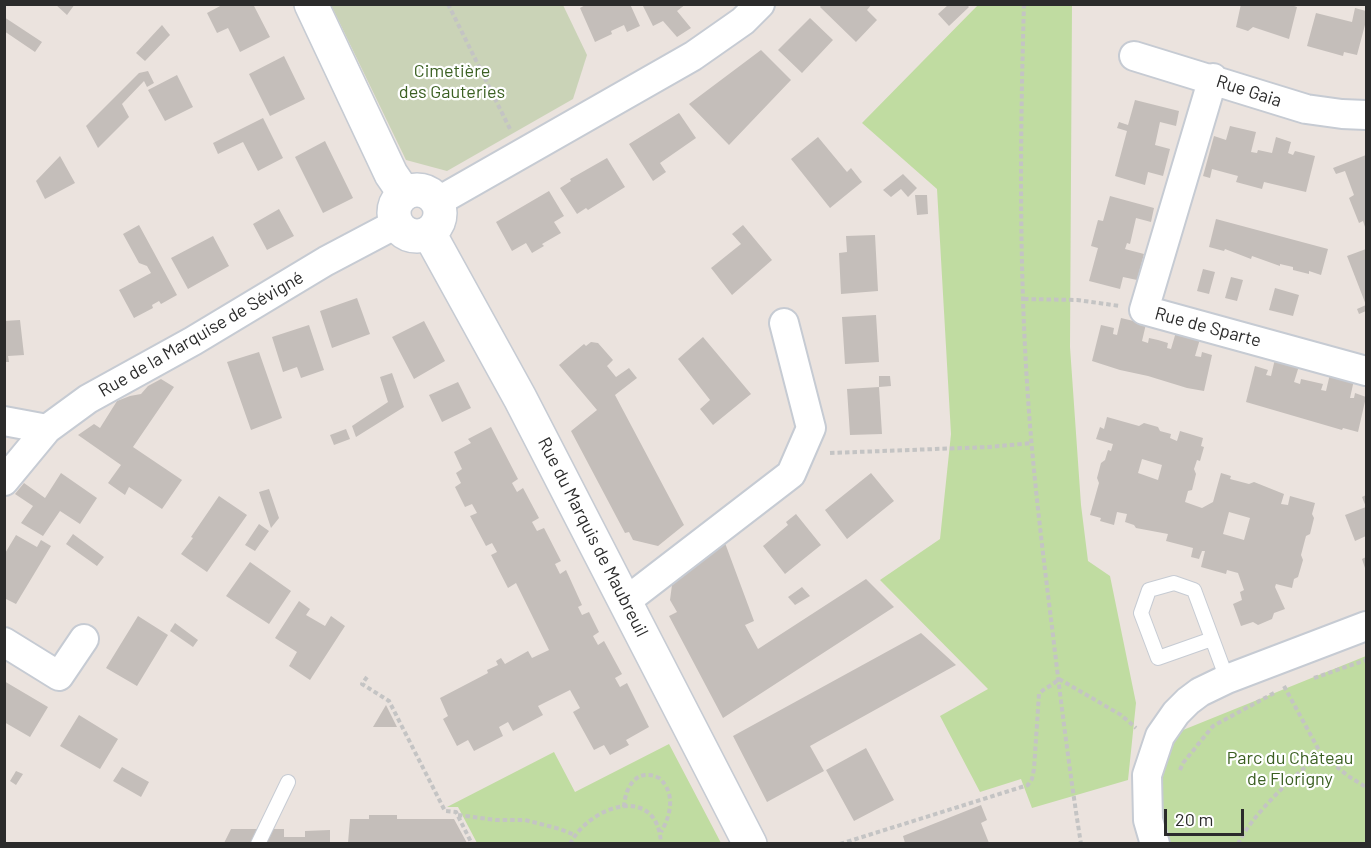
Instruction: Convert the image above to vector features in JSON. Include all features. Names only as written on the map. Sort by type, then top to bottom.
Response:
[{"type":"street","points":[[311,4],[383,158],[407,234],[422,236],[429,233],[438,223],[440,216],[437,202],[426,192],[411,190],[400,209]]},
{"type":"street","points":[[437,202],[693,57],[743,21],[760,4]]},
{"type":"street","name":"Rue Gaia","points":[[1134,56],[1213,78],[1306,109],[1366,115]]},
{"type":"street","name":"Rue de Sparte","points":[[1213,78],[1144,310],[1366,371]]},
{"type":"street","name":"Rue de la Marquise de Sévigné","points":[[4,481],[47,429],[88,399],[193,341],[327,261],[400,209]]},
{"type":"street","name":"Rue du Marquis de Maubreuil","points":[[429,233],[520,398],[750,843]]},
{"type":"street","points":[[626,601],[791,474],[811,428],[784,323]]},
{"type":"street","points":[[4,421],[47,429]]},
{"type":"street","points":[[1155,843],[1148,820],[1147,775],[1156,746],[1167,725],[1188,701],[1200,692],[1227,680],[1366,626]]},
{"type":"street","points":[[4,642],[59,676],[84,639]]},
{"type":"lane","points":[[1212,639],[1158,658],[1141,613],[1149,590],[1174,583],[1194,590],[1212,639],[1227,680]]},
{"type":"lane","points":[[258,843],[288,782]]},
{"type":"path","points":[[448,4],[522,154]]},
{"type":"path","points":[[1024,4],[1022,92],[1024,299],[1028,397],[1061,713],[1080,843]]},
{"type":"path","points":[[1024,299],[1096,302],[1144,310]]},
{"type":"path","points":[[800,454],[989,447],[1032,443]]},
{"type":"path","points":[[1306,680],[1366,660]]},
{"type":"path","points":[[367,677],[362,684],[389,701],[445,811],[456,812],[472,843]]},
{"type":"path","points":[[1059,678],[1121,715],[1156,746]]},
{"type":"path","points":[[840,843],[1028,785],[1034,769],[1039,694],[1044,687],[1054,684],[1059,678]]},
{"type":"path","points":[[1179,773],[1183,763],[1213,726],[1284,687],[1295,684]]},
{"type":"path","points":[[1284,687],[1320,754],[1366,787]]},
{"type":"path","points":[[1238,843],[1244,830],[1298,772],[1320,754]]},
{"type":"path","points":[[624,807],[628,788],[636,778],[650,775],[659,778],[668,790],[671,802],[669,816],[661,833]]},
{"type":"path","points":[[570,843],[597,814],[611,809],[641,807],[650,811],[661,833],[662,843]]},
{"type":"path","points":[[458,815],[496,820],[525,820],[575,835]]},
{"type":"green space","name":"Cimetière des Gauteries","points":[[331,5],[563,5],[587,55],[573,99],[447,171],[406,160]]},
{"type":"green space","points":[[978,5],[1072,5],[1070,347],[1081,505],[1088,561],[1110,576],[1136,703],[1128,780],[1032,808],[1021,779],[980,792],[940,716],[988,689],[880,580],[940,539],[951,434],[937,189],[862,123]]},
{"type":"green space","name":"Parc du Château de Florigny","points":[[1366,656],[1366,843],[1167,843],[1157,793],[1168,751],[1183,730]]},
{"type":"green space","points":[[669,744],[721,843],[477,843],[458,807],[447,807],[554,752],[575,792]]},
{"type":"building","points":[[55,4],[75,4],[67,15]]},
{"type":"building","points":[[224,4],[253,4],[270,37],[240,52],[228,28],[217,33],[207,13]]},
{"type":"building","points":[[587,4],[630,4],[640,26],[627,32],[624,25],[595,42],[580,8]]},
{"type":"building","points":[[642,4],[686,4],[677,11],[691,28],[677,37],[663,21],[653,26]]},
{"type":"building","points":[[822,4],[872,4],[867,10],[877,20],[856,42],[820,7]]},
{"type":"building","points":[[1241,4],[1288,4],[1297,7],[1289,39],[1253,27],[1248,31],[1236,27]]},
{"type":"building","points":[[948,5],[967,5],[969,7],[949,26],[938,14]]},
{"type":"building","points":[[1355,8],[1366,11],[1366,21],[1357,55],[1344,52],[1343,56],[1307,46],[1316,13],[1352,22]]},
{"type":"building","points":[[4,17],[42,42],[35,52],[4,31]]},
{"type":"building","points":[[810,18],[833,40],[802,73],[778,50]]},
{"type":"building","points":[[162,25],[170,35],[145,61],[136,53]]},
{"type":"building","points":[[761,50],[791,80],[729,145],[689,104]]},
{"type":"building","points":[[284,56],[305,99],[270,116],[249,74]]},
{"type":"building","points":[[148,71],[154,83],[147,87],[144,81],[122,104],[129,117],[98,148],[86,126],[139,73]]},
{"type":"building","points":[[177,75],[193,107],[165,121],[148,90]]},
{"type":"building","points":[[1135,100],[1179,111],[1176,126],[1160,122],[1155,145],[1170,149],[1163,176],[1148,172],[1145,185],[1115,176],[1127,131],[1117,128],[1119,122],[1128,125]]},
{"type":"building","points":[[679,113],[696,138],[660,163],[666,172],[653,181],[629,144]]},
{"type":"building","points":[[263,118],[283,158],[258,171],[243,142],[218,154],[213,143]]},
{"type":"building","points":[[1230,126],[1256,132],[1251,152],[1257,153],[1258,150],[1272,153],[1276,137],[1291,142],[1288,153],[1293,155],[1295,151],[1315,156],[1306,192],[1264,182],[1262,189],[1236,182],[1238,176],[1212,169],[1210,178],[1203,176],[1214,136],[1226,140]]},
{"type":"building","points":[[818,137],[847,172],[851,168],[862,182],[830,208],[791,159]]},
{"type":"building","points":[[325,141],[353,198],[323,213],[295,157]]},
{"type":"building","points":[[1366,155],[1366,230],[1363,221],[1359,223],[1349,198],[1354,195],[1345,171],[1336,174],[1333,168]]},
{"type":"building","points":[[60,156],[75,183],[45,199],[36,181]]},
{"type":"building","points":[[607,158],[625,187],[588,210],[586,208],[577,214],[560,188],[571,181],[570,179]]},
{"type":"building","points":[[903,174],[917,188],[908,197],[901,189],[891,197],[883,190]]},
{"type":"building","points":[[549,191],[564,216],[554,222],[561,233],[532,253],[526,243],[512,251],[496,222]]},
{"type":"building","points":[[915,195],[927,195],[928,214],[917,215]]},
{"type":"building","points":[[1110,196],[1154,208],[1151,222],[1136,218],[1130,244],[1127,243],[1125,249],[1144,254],[1137,280],[1123,277],[1120,289],[1089,281],[1098,248],[1091,246],[1098,220],[1103,221]]},
{"type":"building","points":[[279,209],[294,236],[267,250],[253,224]]},
{"type":"building","points":[[1216,219],[1328,249],[1321,275],[1309,271],[1309,274],[1293,270],[1293,267],[1280,264],[1280,266],[1252,256],[1251,259],[1225,249],[1224,251],[1209,247]]},
{"type":"building","points":[[139,225],[177,295],[161,304],[159,301],[152,305],[153,308],[134,318],[119,290],[151,273],[147,266],[139,263],[123,234]]},
{"type":"building","points":[[743,225],[772,260],[732,295],[711,268],[741,244],[732,234]]},
{"type":"building","points":[[875,235],[878,291],[841,294],[839,253],[847,252],[846,236]]},
{"type":"building","points":[[213,236],[229,266],[188,289],[171,258]]},
{"type":"building","points":[[1366,249],[1366,305],[1347,256]]},
{"type":"building","points":[[1203,269],[1215,272],[1209,294],[1197,291]]},
{"type":"building","points":[[1231,277],[1243,280],[1237,301],[1225,298]]},
{"type":"building","points":[[1275,288],[1299,295],[1293,316],[1269,310]]},
{"type":"building","points":[[357,298],[370,334],[332,348],[320,311]]},
{"type":"building","points":[[1366,305],[1366,311],[1359,314],[1357,309]]},
{"type":"building","points":[[876,315],[879,362],[845,364],[842,317]]},
{"type":"building","points":[[1121,318],[1146,324],[1142,341],[1148,343],[1149,338],[1158,340],[1168,343],[1167,348],[1171,349],[1176,332],[1200,339],[1195,356],[1201,357],[1202,352],[1212,355],[1204,391],[1092,361],[1101,325],[1114,328],[1113,334],[1117,335]]},
{"type":"building","points":[[20,320],[24,355],[8,356],[9,362],[4,362],[4,321]]},
{"type":"building","points":[[424,321],[445,361],[414,379],[392,337]]},
{"type":"building","points":[[309,325],[324,370],[301,378],[297,367],[283,372],[272,337]]},
{"type":"building","points":[[703,337],[751,394],[713,425],[700,409],[710,400],[678,359]]},
{"type":"building","points":[[591,342],[598,343],[613,360],[607,366],[616,377],[629,368],[637,378],[615,395],[684,525],[658,546],[633,540],[629,532],[625,533],[571,431],[597,410],[559,365],[584,344],[586,346]]},
{"type":"building","points":[[259,352],[282,418],[251,430],[227,362]]},
{"type":"building","points":[[1275,359],[1299,366],[1294,382],[1300,384],[1301,379],[1323,384],[1321,390],[1326,391],[1330,374],[1354,380],[1350,398],[1354,398],[1355,393],[1366,397],[1358,432],[1343,428],[1342,430],[1246,402],[1255,366],[1268,370],[1266,375],[1271,376]]},
{"type":"building","points":[[392,373],[404,407],[356,437],[352,426],[388,402],[380,377]]},
{"type":"building","points":[[879,376],[890,376],[891,386],[879,387]]},
{"type":"building","points":[[161,379],[174,387],[133,447],[182,480],[162,509],[129,487],[125,495],[108,483],[121,465],[78,435],[94,424],[100,428],[117,401],[141,394],[148,386]]},
{"type":"building","points":[[458,382],[471,408],[442,422],[429,395]]},
{"type":"building","points":[[879,387],[882,434],[850,435],[847,389]]},
{"type":"building","points":[[1107,417],[1139,426],[1144,423],[1158,427],[1160,431],[1171,434],[1170,438],[1177,441],[1180,431],[1203,438],[1201,446],[1204,447],[1200,461],[1197,460],[1194,469],[1196,474],[1192,490],[1188,491],[1185,502],[1202,508],[1213,502],[1221,473],[1231,476],[1230,479],[1249,484],[1254,482],[1284,494],[1281,504],[1288,505],[1290,496],[1315,503],[1312,514],[1314,518],[1310,534],[1306,536],[1298,577],[1294,579],[1292,588],[1276,584],[1275,587],[1285,609],[1274,613],[1272,619],[1258,625],[1253,622],[1241,626],[1233,604],[1242,600],[1240,592],[1244,590],[1238,573],[1227,570],[1226,574],[1201,567],[1205,551],[1202,551],[1199,559],[1191,557],[1193,548],[1166,541],[1168,534],[1136,528],[1125,522],[1127,514],[1117,512],[1114,525],[1090,515],[1099,483],[1097,478],[1101,463],[1105,460],[1108,450],[1111,451],[1113,444],[1096,439],[1100,427],[1104,429]],"holes":[[[1142,459],[1162,465],[1158,480],[1138,473]],[[1229,512],[1250,518],[1244,540],[1223,534]]]},
{"type":"building","points":[[491,427],[518,479],[512,483],[517,492],[523,488],[539,518],[532,522],[537,531],[544,528],[561,561],[555,564],[560,574],[566,570],[582,605],[578,607],[582,615],[589,612],[599,632],[593,636],[598,645],[604,641],[622,674],[615,678],[620,687],[627,683],[649,727],[626,740],[629,745],[610,755],[604,745],[594,750],[573,712],[580,708],[570,690],[538,706],[543,715],[513,731],[508,722],[499,727],[503,736],[474,751],[468,740],[457,746],[443,719],[448,716],[440,698],[488,673],[487,670],[498,665],[496,661],[501,658],[505,664],[528,651],[532,658],[549,650],[516,583],[508,588],[491,555],[497,552],[492,543],[486,546],[470,516],[477,513],[472,504],[465,507],[455,487],[461,483],[456,473],[462,469],[454,452],[471,443],[468,439]]},
{"type":"building","points":[[346,429],[350,439],[334,445],[330,435]]},
{"type":"building","points":[[61,473],[97,498],[80,524],[60,511],[43,536],[21,523],[33,506],[15,494],[24,483],[45,498]]},
{"type":"building","points":[[871,473],[894,501],[847,539],[825,510]]},
{"type":"building","points":[[269,489],[279,518],[271,528],[259,492]]},
{"type":"building","points":[[1366,495],[1366,507],[1362,497]]},
{"type":"building","points":[[219,496],[247,515],[207,572],[181,554]]},
{"type":"building","points":[[1366,507],[1366,536],[1355,541],[1345,515]]},
{"type":"building","points":[[796,514],[821,545],[785,574],[763,546],[788,525],[786,522]]},
{"type":"building","points":[[259,524],[269,531],[255,551],[245,545]]},
{"type":"building","points":[[73,534],[104,557],[97,566],[66,544]]},
{"type":"building","points":[[16,535],[37,547],[41,540],[51,546],[16,604],[4,598],[4,555]]},
{"type":"building","points":[[725,543],[754,621],[745,625],[758,649],[866,579],[894,607],[723,718],[669,616],[677,612],[670,600],[672,585]]},
{"type":"building","points":[[1366,557],[1366,571],[1362,559]]},
{"type":"building","points":[[250,562],[291,591],[269,624],[226,596]]},
{"type":"building","points":[[802,587],[810,596],[795,605],[788,597]]},
{"type":"building","points":[[299,601],[310,609],[306,615],[325,626],[331,616],[345,626],[310,680],[289,666],[297,652],[275,638]]},
{"type":"building","points":[[138,616],[168,635],[137,686],[106,668]]},
{"type":"building","points":[[175,623],[198,640],[193,647],[170,631]]},
{"type":"building","points":[[921,633],[956,665],[810,746],[824,771],[767,802],[733,736]]},
{"type":"building","points":[[4,681],[48,707],[30,737],[4,722]]},
{"type":"building","points":[[386,705],[397,727],[373,727]]},
{"type":"building","points":[[79,715],[118,739],[100,769],[60,746]]},
{"type":"building","points":[[866,748],[894,800],[854,821],[826,770]]},
{"type":"building","points":[[122,767],[149,782],[141,797],[113,781]]},
{"type":"building","points":[[16,771],[23,774],[16,785],[10,781]]},
{"type":"building","points":[[981,805],[987,820],[981,823],[989,843],[905,843],[903,836]]},
{"type":"building","points":[[369,815],[397,815],[397,819],[454,819],[467,843],[348,843],[350,819],[369,819]]},
{"type":"building","points":[[231,829],[284,829],[284,837],[305,837],[305,831],[330,830],[330,843],[224,843]]}]
